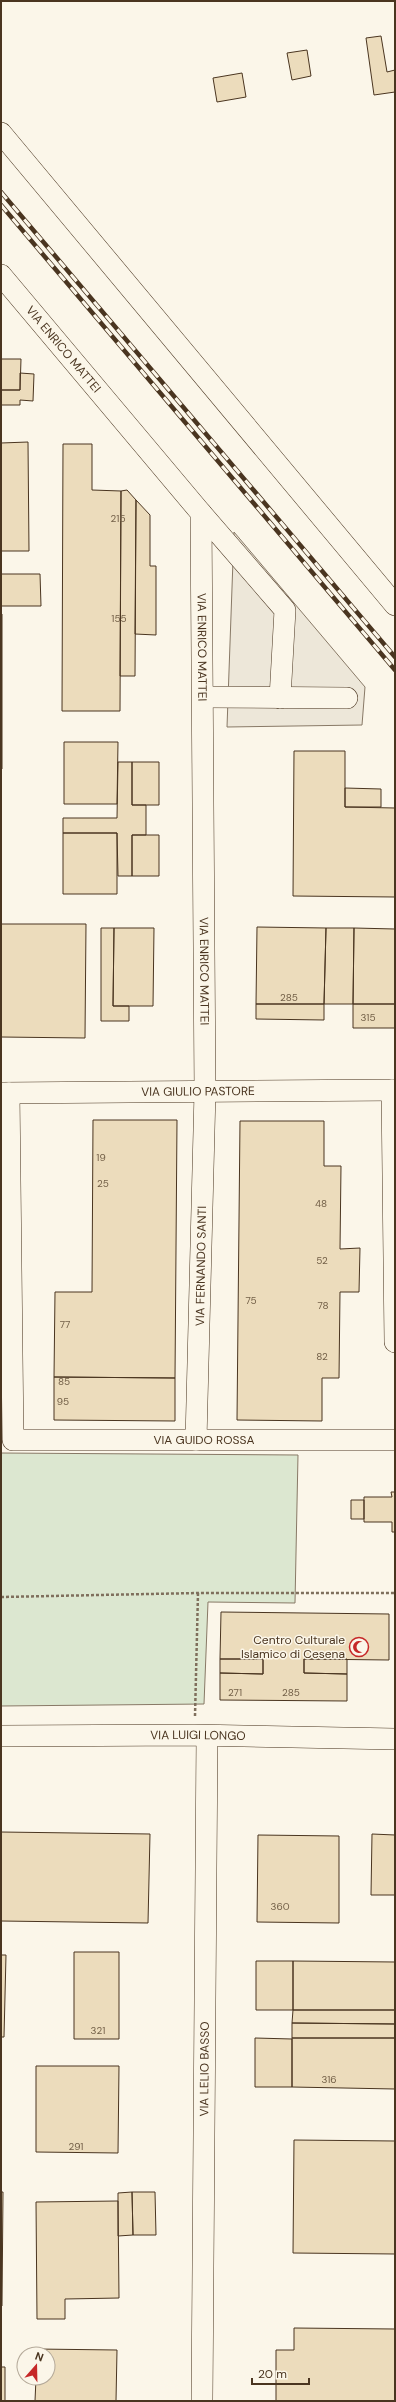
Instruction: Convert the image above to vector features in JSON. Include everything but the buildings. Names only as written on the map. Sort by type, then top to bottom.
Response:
[{"type":"street","points":[[1,133],[395,605]]},
{"type":"street","name":"VIA ENRICO MATTEI","points":[[1,275],[201,513],[205,1092]]},
{"type":"street","points":[[201,513],[285,610],[280,698]]},
{"type":"street","points":[[202,697],[347,698]]},
{"type":"street","points":[[393,1090],[395,1342]]},
{"type":"street","name":"VIA GIULIO PASTORE","points":[[5,1093],[393,1090]]},
{"type":"street","name":"VIA FERNANDO SANTI","points":[[196,1440],[205,1092]]},
{"type":"street","name":"VIA GUIDO ROSSA","points":[[5,1093],[13,1440],[395,1440]]},
{"type":"street","name":"VIA LUIGI LONGO","points":[[1,1736],[200,1736],[395,1739]]},
{"type":"street","name":"VIA LELIO BASSO","points":[[200,1736],[202,2401]]},
{"type":"path","points":[[198,1593],[200,1736]]},
{"type":"path","points":[[1,1597],[198,1593],[395,1593]]},
{"type":"green space","points":[[1,1453],[298,1455],[295,1603],[208,1602],[204,1704],[1,1706]]},
{"type":"shaded area","points":[[234,532],[365,687],[362,725],[227,727]]},
{"type":"railway","points":[[1,192],[395,657]]},
{"type":"railway","points":[[1,205],[395,670]]},
{"type":"place","name":"Centro Culturale Islamico di Cesena","points":[[359,1647]]}]
